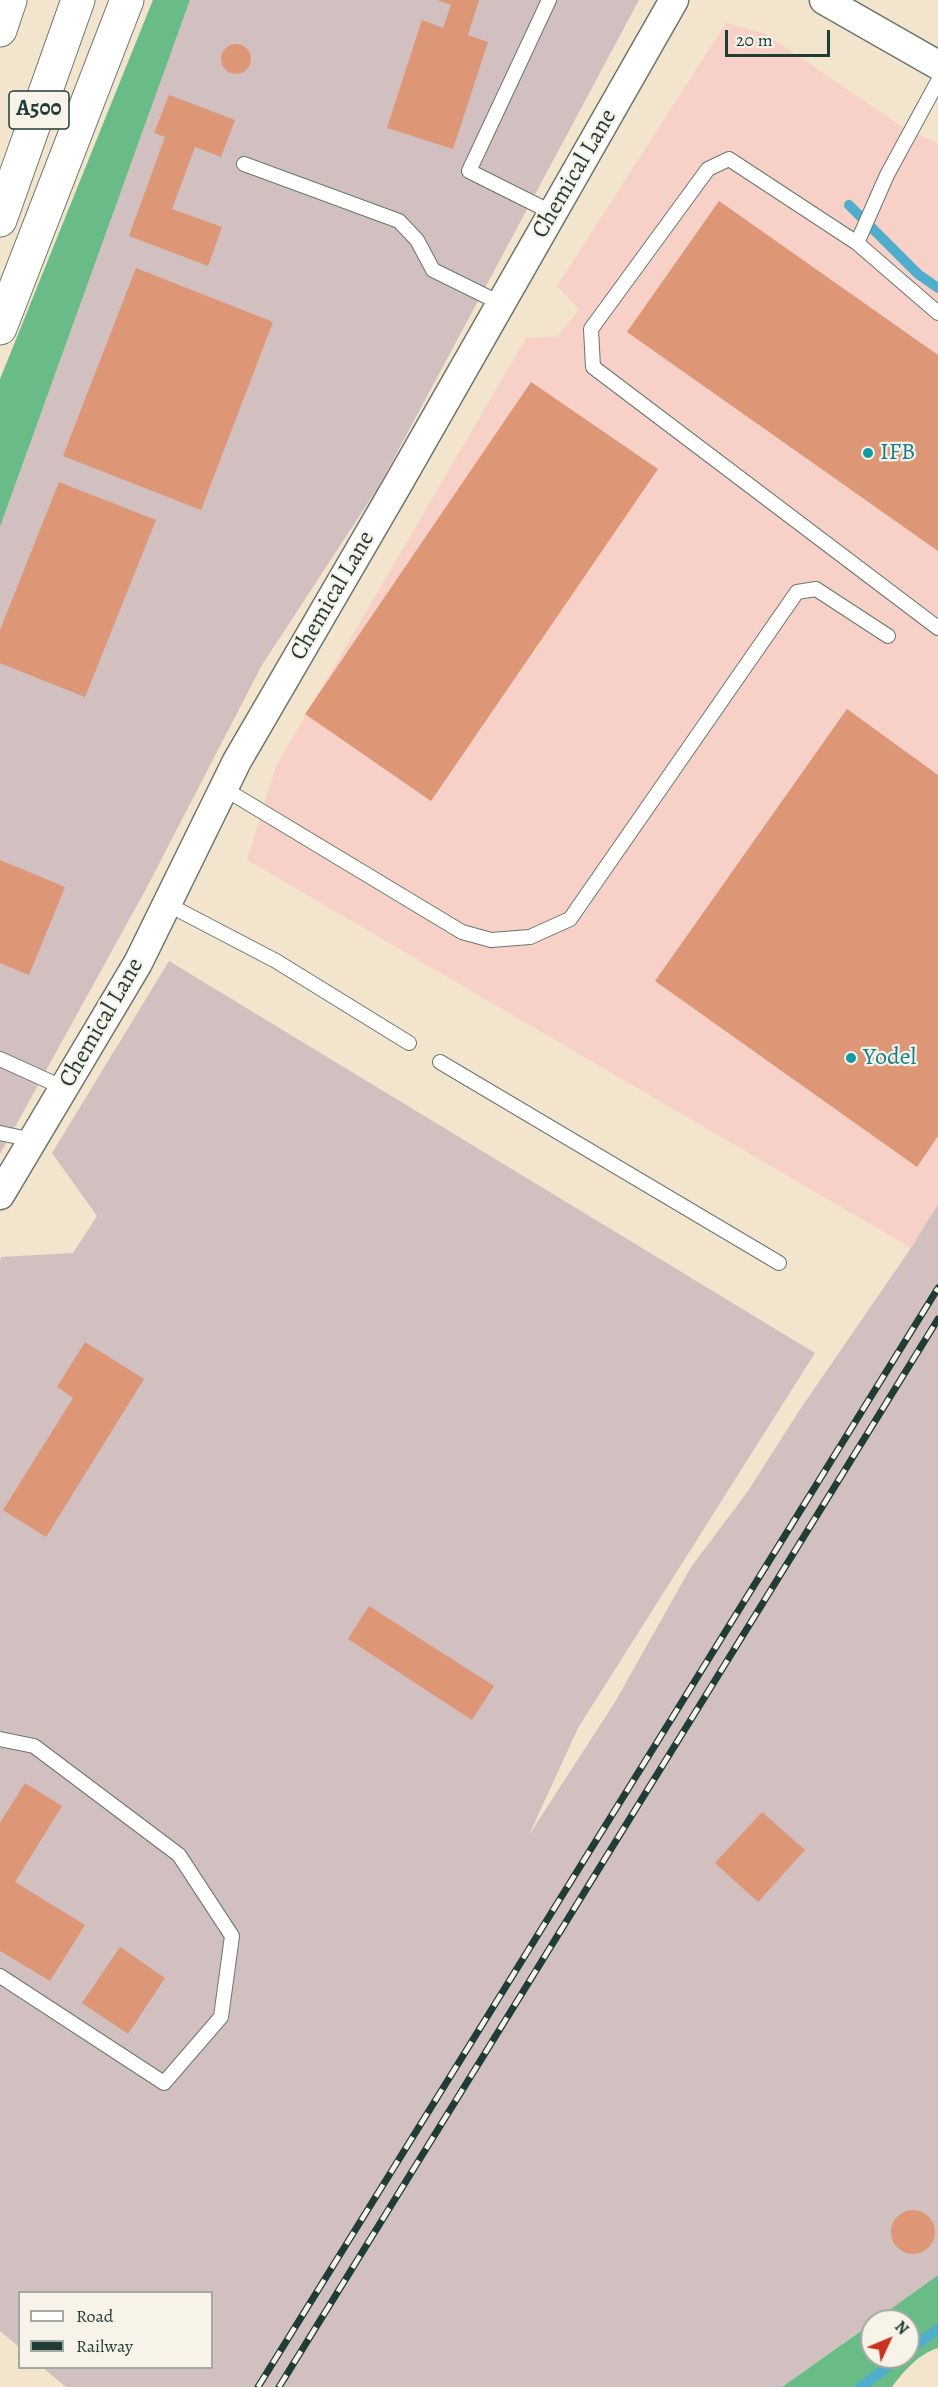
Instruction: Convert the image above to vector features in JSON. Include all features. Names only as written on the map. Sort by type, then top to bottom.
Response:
[{"type":"highway","points":[[0,30],[10,0]]},
{"type":"highway","name":"A500","points":[[0,220],[78,0]]},
{"type":"highway","points":[[0,328],[127,0]]},
{"type":"street","name":"Chemical Lane","points":[[0,1195],[138,963],[237,761],[674,0]]},
{"type":"street","points":[[824,0],[938,65]]},
{"type":"lane","points":[[549,0],[469,171],[553,213]]},
{"type":"lane","points":[[857,243],[887,175],[938,81]]},
{"type":"lane","points":[[938,313],[857,243],[729,159],[708,168],[591,329],[593,367],[938,628]]},
{"type":"lane","points":[[244,164],[399,221],[417,240],[433,270],[502,303]]},
{"type":"lane","points":[[223,788],[462,932],[491,940],[530,937],[570,919],[798,592],[816,589],[888,636]]},
{"type":"lane","points":[[167,904],[284,966],[409,1043]]},
{"type":"lane","points":[[0,1059],[64,1088]]},
{"type":"lane","points":[[440,1062],[779,1263]]},
{"type":"lane","points":[[0,1133],[33,1140]]},
{"type":"lane","points":[[0,1739],[34,1746],[179,1855],[232,1936],[221,2017],[164,2083],[0,1976]]},
{"type":"shaded area","points":[[190,0],[639,0],[379,486],[262,665],[146,889],[0,1154],[0,527]]},
{"type":"shaded area","points":[[726,23],[766,34],[904,128],[938,143],[938,1204],[911,1248],[247,860],[276,766],[526,338],[557,337],[579,309],[557,286]]},
{"type":"shaded area","points":[[169,961],[815,1353],[578,1728],[529,1835],[615,1702],[691,1567],[748,1491],[938,1204],[938,2275],[891,2309],[860,2309],[860,2331],[782,2387],[66,2387],[44,2369],[213,2369],[213,2291],[18,2291],[18,2346],[0,2331],[0,1262],[1,1257],[73,1253],[97,1216],[52,1153]]},
{"type":"green space","points":[[153,0],[190,0],[0,527],[0,379]]},
{"type":"green space","points":[[938,2275],[938,2348],[920,2358],[920,2309],[891,2309]]},
{"type":"green space","points":[[860,2332],[860,2369],[907,2369],[892,2387],[782,2387]]},
{"type":"building","points":[[437,0],[479,0],[468,35],[488,42],[453,149],[387,128],[422,20],[443,28],[451,5]]},
{"type":"building","points":[[236,44],[247,48],[251,59],[247,70],[236,74],[225,70],[221,59],[225,48]]},
{"type":"building","points":[[169,95],[235,120],[221,157],[195,147],[172,209],[222,227],[208,266],[129,236],[165,137],[154,133]]},
{"type":"building","name":"IFB","points":[[719,201],[938,355],[938,551],[627,332]]},
{"type":"building","points":[[136,268],[273,322],[201,510],[63,456]]},
{"type":"building","points":[[531,382],[658,469],[431,801],[305,714]]},
{"type":"building","points":[[59,482],[156,520],[85,697],[0,663],[0,630]]},
{"type":"building","name":"Yodel","points":[[847,709],[938,775],[938,1136],[917,1167],[655,981]]},
{"type":"building","points":[[0,860],[65,887],[29,975],[0,963]]},
{"type":"building","points":[[85,1342],[144,1379],[46,1537],[3,1510],[73,1398],[57,1387]]},
{"type":"building","points":[[369,1606],[494,1686],[472,1720],[348,1639]]},
{"type":"building","points":[[25,1783],[62,1806],[15,1882],[85,1925],[50,1981],[0,1951],[0,1823]]},
{"type":"building","points":[[762,1812],[805,1850],[758,1902],[715,1863]]},
{"type":"building","points":[[120,1947],[165,1978],[128,2034],[82,2003]]},
{"type":"building","points":[[913,2210],[929,2216],[935,2232],[929,2248],[913,2254],[897,2248],[891,2232],[897,2216]]},
{"type":"waterway","points":[[849,205],[918,274],[938,288]]},
{"type":"waterway","points":[[920,2342],[938,2329]]},
{"type":"waterway","points":[[861,2387],[884,2369]]},
{"type":"railway","points":[[258,2387],[938,1288]]},
{"type":"railway","points":[[279,2387],[938,1319]]},
{"type":"place","name":"IFB","points":[[868,453]]},
{"type":"place","name":"Yodel","points":[[851,1058]]}]
